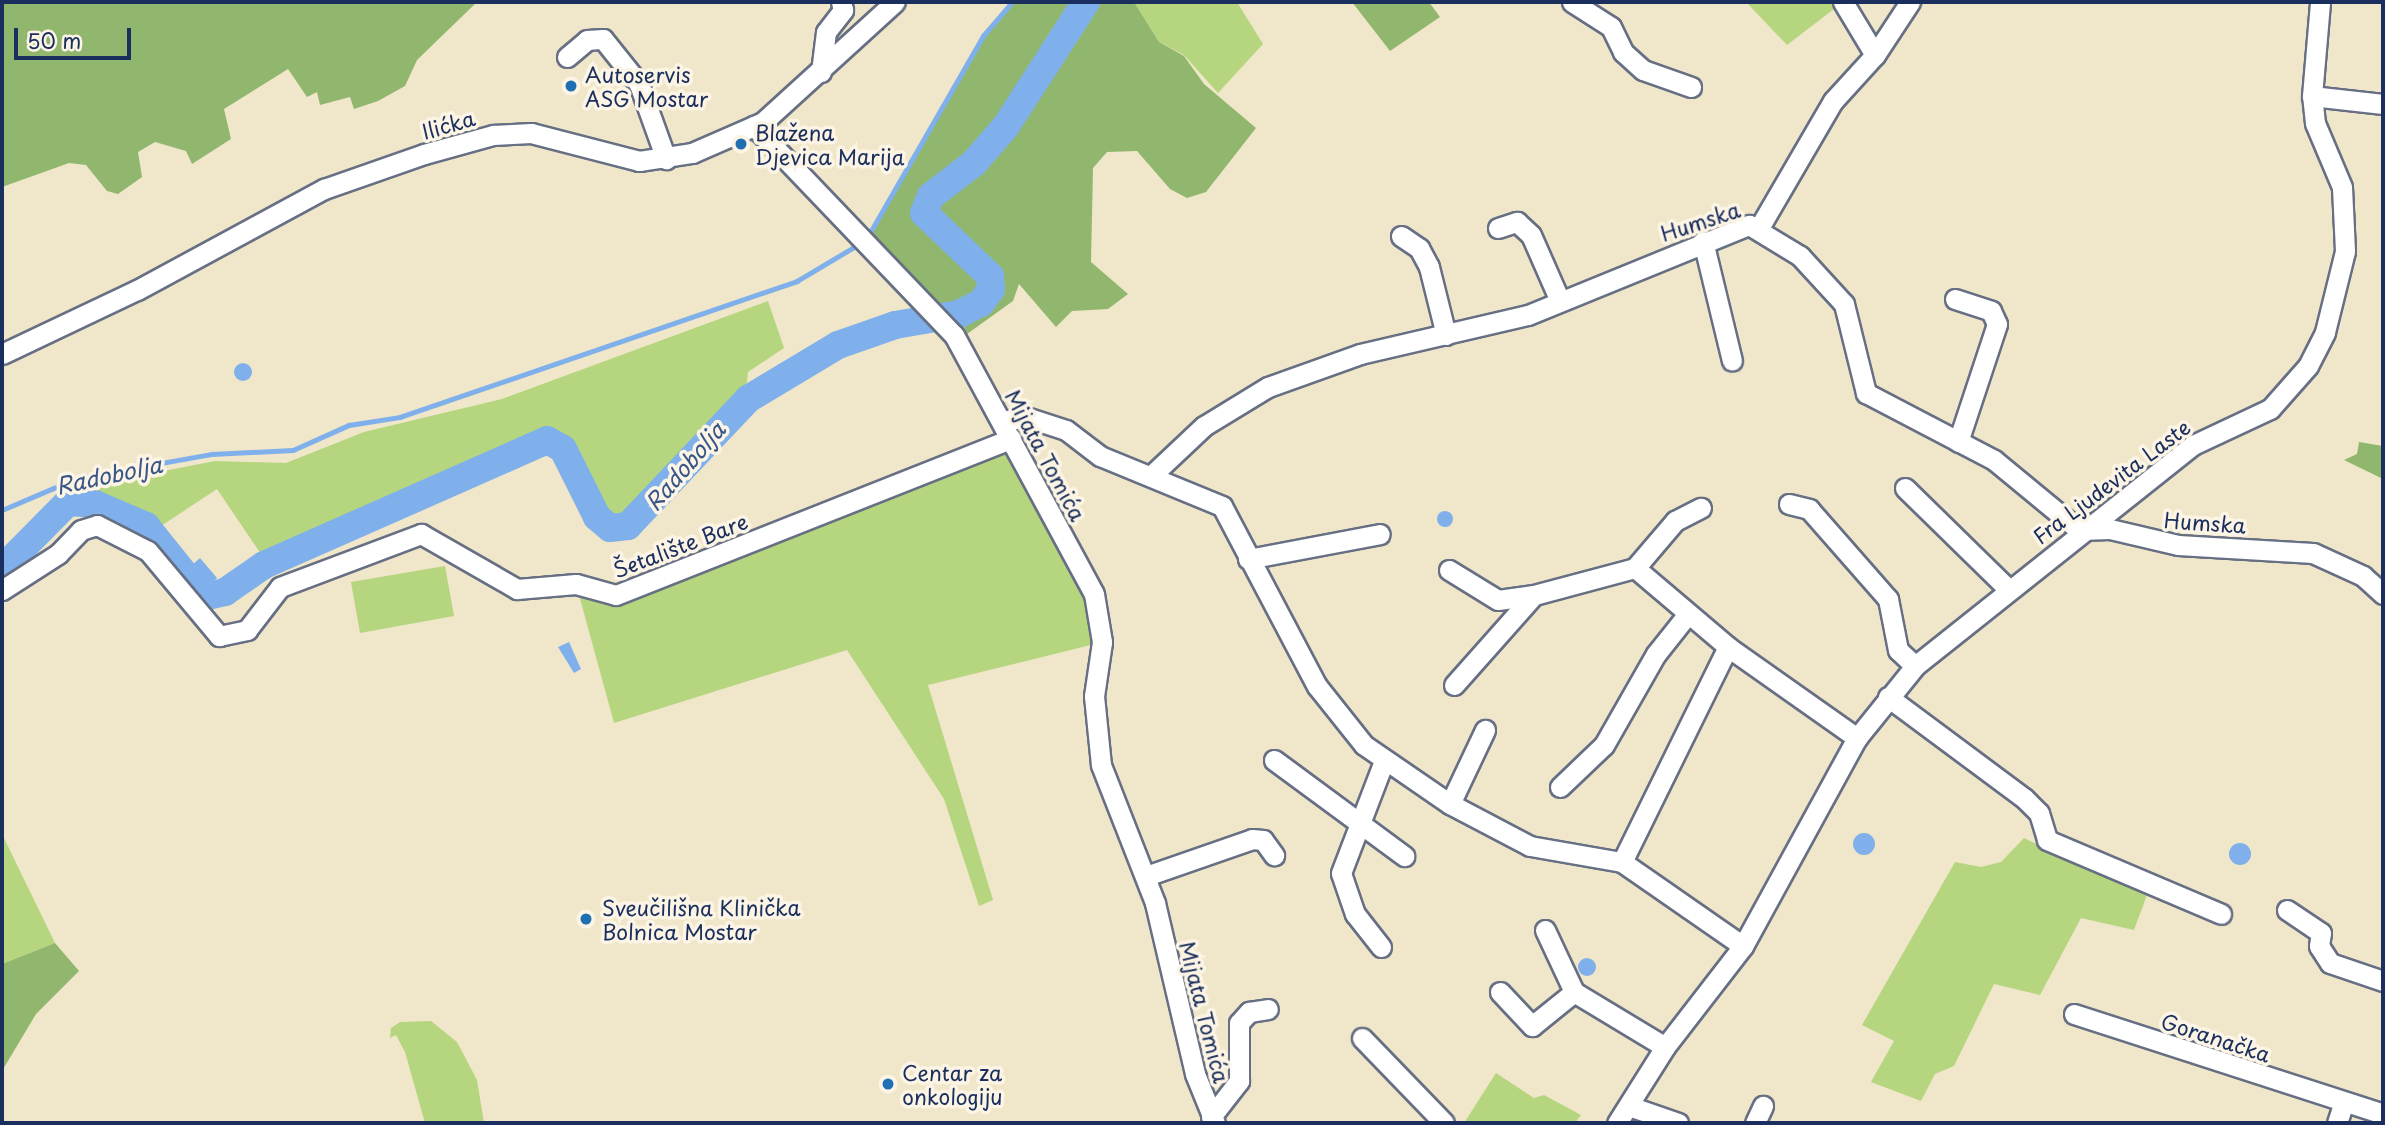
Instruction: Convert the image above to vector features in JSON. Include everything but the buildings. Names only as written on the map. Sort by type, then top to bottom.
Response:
[{"type":"street","points":[[821,72],[826,32],[843,10],[841,2]]},
{"type":"street","name":"Ilićka","points":[[2,354],[138,290],[324,189],[424,154],[493,135],[531,133],[639,160],[666,159],[754,127],[821,72],[895,2]]},
{"type":"street","points":[[1572,2],[1611,27],[1623,52],[1643,70],[1691,87]]},
{"type":"street","points":[[1843,2],[1875,55]]},
{"type":"street","points":[[1759,228],[1833,101],[1875,55],[1910,2]]},
{"type":"street","name":"Fra Ljudevita Laste","points":[[1617,1123],[1665,1047],[1743,946],[1857,738],[1915,666],[2079,530],[2193,445],[2270,409],[2312,357],[2345,251],[2342,187],[2315,123],[2312,96],[2320,2]]},
{"type":"street","points":[[566,57],[587,40],[603,39],[639,84],[666,159]]},
{"type":"street","points":[[2312,96],[2383,104]]},
{"type":"street","name":"Mijata Tomića","points":[[754,127],[954,335],[1094,594],[1102,642],[1096,741],[1146,876],[1213,1120]]},
{"type":"street","points":[[1498,228],[1517,222],[1531,235],[1560,301]]},
{"type":"street","name":"Humska","points":[[1153,474],[1204,426],[1268,387],[1360,354],[1446,335],[1560,301],[1748,225],[1759,228],[1800,256],[1843,304],[1866,393],[1994,460],[2079,530],[2110,529],[2178,545],[2313,553],[2363,576],[2383,594]]},
{"type":"street","points":[[1401,236],[1419,248],[1429,267],[1446,335]]},
{"type":"street","points":[[1703,241],[1732,361]]},
{"type":"street","points":[[1955,299],[1991,311],[1997,324],[1958,442]]},
{"type":"street","points":[[1007,430],[1013,415],[1050,425],[1111,462],[1153,474],[1222,506],[1317,686],[1384,761],[1472,817],[1552,855],[1622,862],[1743,946]]},
{"type":"street","name":"Šetalište Bare","points":[[2,590],[58,554],[81,530],[97,525],[148,551],[219,636],[247,630],[280,587],[421,534],[517,589],[576,584],[616,595],[1007,430]]},
{"type":"street","points":[[1905,488],[2007,588]]},
{"type":"street","points":[[1789,504],[1810,509],[1888,599],[1898,650],[1915,666]]},
{"type":"street","points":[[1449,570],[1498,600],[1534,595],[1635,568],[1675,521],[1701,508]]},
{"type":"street","points":[[1248,559],[1380,534]]},
{"type":"street","points":[[1635,568],[1728,647],[1857,738]]},
{"type":"street","points":[[1454,685],[1534,595]]},
{"type":"street","points":[[1560,787],[1604,745],[1656,654],[1688,615]]},
{"type":"street","points":[[1622,862],[1728,647]]},
{"type":"street","points":[[1888,697],[2024,798],[2039,814],[2046,840],[2221,914]]},
{"type":"street","points":[[1450,804],[1485,730]]},
{"type":"street","points":[[1274,760],[1404,856]]},
{"type":"street","points":[[1381,947],[1341,887],[1359,824],[1384,761]]},
{"type":"street","points":[[1146,876],[1252,839],[1263,840],[1274,855]]},
{"type":"street","points":[[2287,910],[2321,933],[2319,946],[2330,963],[2383,981]]},
{"type":"street","points":[[1545,930],[1574,992],[1665,1047]]},
{"type":"street","points":[[1500,992],[1532,1027],[1574,992]]},
{"type":"street","name":"Mijata Tomića","points":[[1213,1120],[1239,1081],[1239,1023],[1248,1012],[1268,1009]]},
{"type":"street","name":"Goranačka","points":[[2074,1014],[2383,1114]]},
{"type":"street","points":[[1362,1038],[1444,1123]]},
{"type":"street","points":[[2337,1123],[2344,1102]]},
{"type":"street","points":[[1629,1106],[1678,1123]]},
{"type":"green space","points":[[2,2],[477,2],[417,60],[405,86],[378,101],[354,109],[350,97],[320,105],[317,92],[307,97],[288,69],[224,109],[231,139],[192,164],[186,151],[155,142],[138,152],[142,177],[118,194],[107,191],[86,165],[69,163],[2,187]]},
{"type":"green space","points":[[1012,2],[1134,2],[1159,42],[1184,56],[1204,84],[1256,128],[1206,192],[1187,198],[1170,189],[1137,151],[1107,152],[1093,168],[1091,262],[1128,294],[1108,309],[1072,311],[1056,327],[1019,284],[1013,301],[967,334],[959,315],[945,317],[939,304],[921,299],[866,238],[983,36]]},
{"type":"green space","points":[[1134,2],[1237,2],[1263,44],[1218,93],[1184,55],[1159,42]]},
{"type":"green space","points":[[1352,2],[1429,2],[1440,17],[1390,51]]},
{"type":"green space","points":[[1746,2],[1843,2],[1787,45]]},
{"type":"green space","points":[[768,301],[784,348],[748,372],[746,390],[627,518],[613,520],[603,511],[572,446],[552,433],[523,439],[263,557],[217,489],[158,528],[101,501],[87,486],[215,461],[286,463],[364,432],[502,399]]},
{"type":"green space","points":[[1011,439],[1064,536],[1103,642],[928,685],[993,900],[979,906],[944,799],[847,650],[614,723],[576,584],[608,594]]},
{"type":"green space","points":[[2359,442],[2383,446],[2383,479],[2344,460],[2357,454]]},
{"type":"green space","points":[[445,566],[454,616],[360,633],[351,582]]},
{"type":"green space","points":[[2,834],[55,943],[2,964]]},
{"type":"green space","points":[[2024,838],[2147,895],[2134,930],[2081,918],[2040,995],[1994,984],[1954,1066],[1935,1074],[1921,1101],[1871,1082],[1894,1041],[1862,1025],[1955,862],[1981,867],[2001,862]]},
{"type":"green space","points":[[55,943],[79,971],[36,1014],[2,1071],[2,964]]},
{"type":"green space","points":[[431,1021],[457,1042],[477,1080],[484,1123],[425,1123],[405,1052],[396,1035],[390,1038],[391,1028],[400,1022]]},
{"type":"green space","points":[[1496,1073],[1534,1098],[1544,1095],[1581,1115],[1575,1123],[1464,1123]]},
{"type":"water","points":[[239,363],[247,363],[252,372],[250,379],[239,381],[234,376],[234,368]]},
{"type":"water","points":[[1442,511],[1448,511],[1453,519],[1451,525],[1442,527],[1437,522],[1437,516]]},
{"type":"water","points":[[200,558],[217,578],[209,585],[192,565]]},
{"type":"water","points":[[569,642],[581,669],[574,673],[558,647]]},
{"type":"water","points":[[1864,833],[1874,840],[1875,844],[1868,854],[1864,855],[1854,848],[1853,844],[1860,834]]},
{"type":"water","points":[[2240,843],[2248,846],[2251,854],[2248,862],[2240,865],[2232,862],[2229,854],[2232,846]]},
{"type":"water","points":[[1583,958],[1591,958],[1596,967],[1594,974],[1583,976],[1578,971],[1578,963]]},
{"type":"waterway","name":"Radobolja","points":[[868,236],[983,36],[1012,2]]},
{"type":"waterway","name":"Radobolja","points":[[2,569],[68,502],[95,504],[146,526],[203,597],[225,592],[264,565],[547,440],[563,449],[597,517],[610,528],[628,526],[748,399],[838,345],[895,325],[959,314],[981,303],[991,289],[990,276],[924,213],[931,196],[974,163],[1006,126],[1086,2]]},
{"type":"waterway","name":"Radobolja","points":[[2,510],[77,478],[212,454],[293,450],[349,425],[400,417],[797,281],[859,244]]},
{"type":"place","name":"Autoservis ASG Mostar","points":[[571,86]]},
{"type":"place","name":"Blažena Djevica Marija","points":[[741,144]]},
{"type":"place","name":"Sveučilišna Klinička Bolnica Mostar","points":[[586,919]]},
{"type":"place","name":"Centar za onkologiju","points":[[888,1084]]}]
